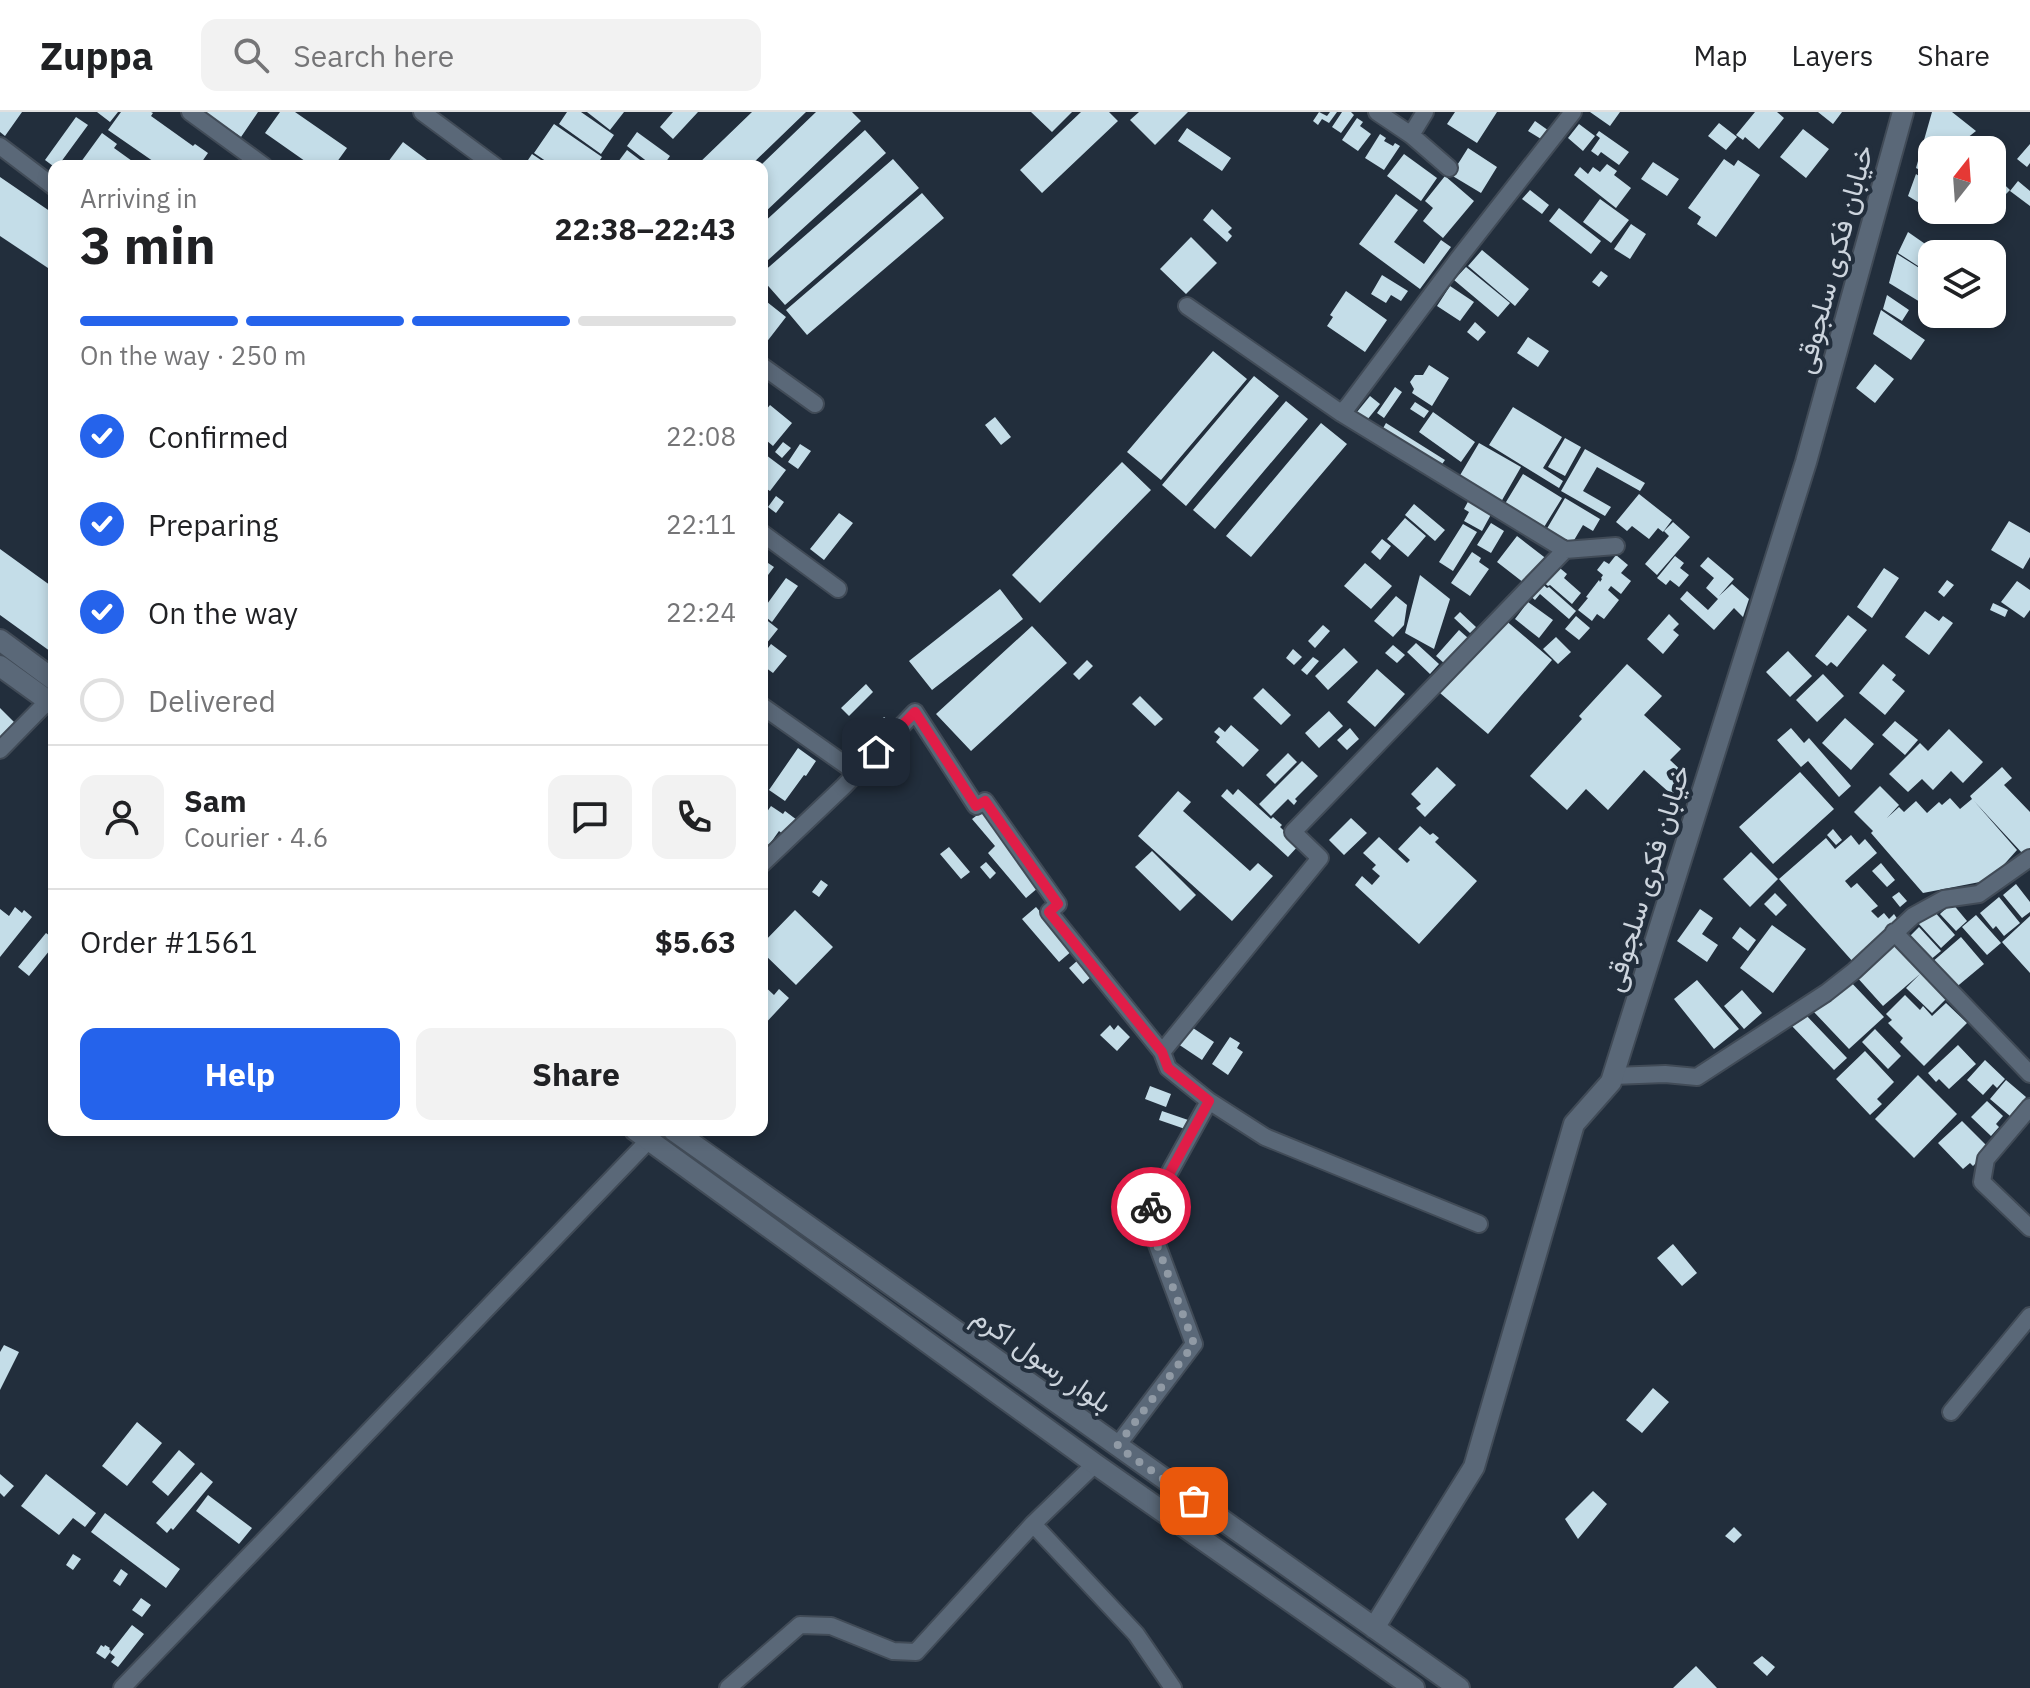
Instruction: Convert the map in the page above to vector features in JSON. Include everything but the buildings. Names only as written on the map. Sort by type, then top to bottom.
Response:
[{"type":"main road","name":"خیابان فکری سلجوقی","points":[[1374,1628],[1474,1467],[1574,1124],[1611,1082],[1806,462],[1903,112]]},
{"type":"main road","points":[[0,640],[48,676]]},
{"type":"main road","points":[[0,666],[48,701]]},
{"type":"main road","name":"بلوار رسول اکرم","points":[[643,1136],[1095,1464],[1414,1688]]},
{"type":"main road","name":"بلوار رسول اکرم","points":[[681,1136],[1459,1688]]},
{"type":"street","points":[[190,112],[256,160]]},
{"type":"street","points":[[422,112],[487,160]]},
{"type":"street","points":[[1377,112],[1411,135],[1449,168]]},
{"type":"street","points":[[1411,135],[1425,112]]},
{"type":"street","points":[[1341,413],[1573,112]]},
{"type":"street","points":[[0,146],[48,182]]},
{"type":"street","points":[[1187,306],[1341,413],[1565,550],[1616,546]]},
{"type":"street","points":[[768,370],[815,404]]},
{"type":"street","points":[[768,537],[838,589]]},
{"type":"street","points":[[1162,1052],[1320,858],[1293,832],[1565,550]]},
{"type":"street","points":[[0,750],[48,706]]},
{"type":"street","points":[[768,710],[857,773]]},
{"type":"street","points":[[768,858],[915,712],[976,806],[985,801],[1058,904],[1049,912],[1162,1052],[1168,1068],[1209,1101],[1265,1137],[1479,1224]]},
{"type":"street","points":[[1613,1076],[1665,1074],[1697,1077],[1826,993],[1913,916],[1944,899],[1979,894],[2030,858]]},
{"type":"street","points":[[1894,932],[2030,1074]]},
{"type":"street","points":[[1117,1446],[1194,1344],[1146,1215],[1209,1101]]},
{"type":"street","points":[[2030,1107],[1986,1159],[1982,1182],[2030,1228]]},
{"type":"street","points":[[122,1688],[641,1136]]},
{"type":"street","points":[[1951,1412],[2030,1316]]},
{"type":"street","points":[[728,1688],[800,1625],[831,1626],[893,1651],[916,1652],[1033,1524],[1095,1464]]},
{"type":"street","points":[[1033,1524],[1136,1634],[1173,1688]]},
{"type":"way so far","points":[[1151,1207],[1146,1215],[1194,1344],[1117,1446],[1194,1501]]},
{"type":"route","points":[[876,752],[915,712],[976,806],[985,801],[1058,904],[1049,912],[1162,1052],[1168,1068],[1209,1101],[1151,1207]]}]
